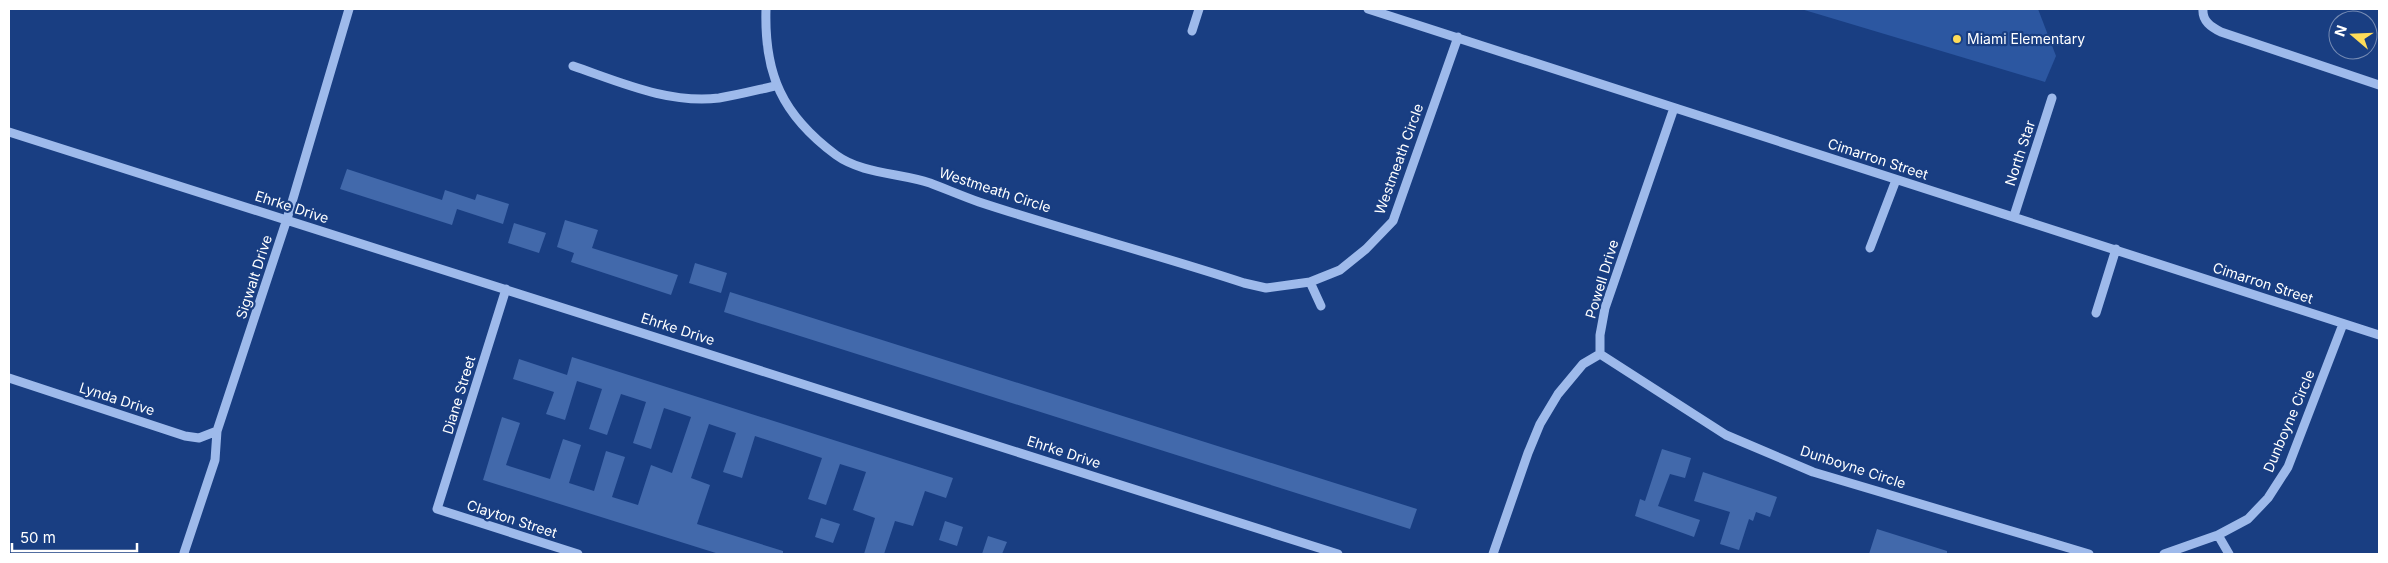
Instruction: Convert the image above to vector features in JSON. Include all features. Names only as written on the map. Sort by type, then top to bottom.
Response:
[{"type":"street","name":"Sigwalt Drive","points":[[184,553],[215,460],[217,431],[287,220],[340,34],[349,9]]},
{"type":"street","name":"Westmeath Circle","points":[[766,9],[765,31],[775,86],[794,116],[837,156],[862,167],[928,182],[979,202],[1244,283],[1266,288],[1310,282],[1340,270],[1366,249],[1393,222],[1458,38]]},
{"type":"street","points":[[1192,31],[1199,9]]},
{"type":"street","name":"Cimarron Street","points":[[1368,9],[2379,335]]},
{"type":"street","points":[[2203,9],[2202,13],[2209,26],[2234,37],[2379,84]]},
{"type":"street","points":[[573,66],[652,93],[690,98],[719,98],[775,86]]},
{"type":"street","name":"North Star","points":[[2014,216],[2052,98]]},
{"type":"street","name":"Powell Drive","points":[[1600,354],[1600,335],[1605,308],[1674,108]]},
{"type":"street","name":"Ehrke Drive","points":[[9,132],[1338,554]]},
{"type":"street","points":[[1870,248],[1896,180]]},
{"type":"street","points":[[2096,313],[2116,249]]},
{"type":"street","points":[[1310,282],[1321,306]]},
{"type":"street","name":"Diane Street","points":[[437,509],[506,289]]},
{"type":"street","name":"Dunboyne Circle","points":[[2164,554],[2218,535],[2248,519],[2268,498],[2288,467],[2343,324]]},
{"type":"street","points":[[1493,554],[1540,424],[1558,394],[1583,364],[1600,354]]},
{"type":"street","name":"Dunboyne Circle","points":[[1600,354],[1726,435],[1814,472],[2089,554]]},
{"type":"street","name":"Lynda Drive","points":[[9,378],[185,436],[199,438],[217,431]]},
{"type":"street","name":"Clayton Street","points":[[437,509],[578,554]]},
{"type":"street","points":[[2218,535],[2228,554]]},
{"type":"shaded area","name":"Miami Elementary","points":[[1801,9],[2038,9],[2056,56],[2045,82]]},
{"type":"building","points":[[347,169],[442,200],[445,190],[475,200],[477,194],[509,204],[503,224],[457,209],[452,225],[340,189]]},
{"type":"building","points":[[565,220],[598,230],[592,248],[678,275],[671,295],[571,262],[574,253],[557,247]]},
{"type":"building","points":[[514,223],[546,233],[539,253],[508,243]]},
{"type":"building","points":[[695,263],[727,273],[721,293],[689,283]]},
{"type":"building","points":[[730,292],[1417,509],[1410,529],[724,312]]},
{"type":"building","points":[[572,357],[953,478],[946,498],[925,491],[913,526],[895,521],[884,554],[864,554],[875,518],[853,510],[866,472],[840,464],[826,505],[808,499],[822,458],[755,436],[742,478],[723,472],[736,433],[709,424],[691,478],[710,485],[697,524],[783,551],[783,554],[719,554],[483,480],[502,417],[520,423],[506,465],[550,479],[563,439],[581,445],[569,483],[594,491],[606,451],[625,457],[612,497],[638,505],[651,465],[672,473],[691,417],[664,408],[651,449],[633,443],[646,402],[621,394],[607,435],[589,429],[602,389],[577,381],[565,420],[546,414],[554,392],[513,379],[519,359],[567,375]]},
{"type":"building","points":[[1662,449],[1691,458],[1685,478],[1670,474],[1658,506],[1700,520],[1694,537],[1635,516],[1640,499],[1645,501]]},
{"type":"building","points":[[1703,472],[1777,497],[1770,517],[1756,512],[1753,521],[1749,519],[1739,550],[1720,544],[1730,512],[1694,501]]},
{"type":"building","points":[[821,518],[840,524],[833,543],[815,537]]},
{"type":"building","points":[[945,521],[963,527],[957,546],[939,540]]},
{"type":"building","points":[[1877,529],[1947,551],[1947,554],[1869,554]]},
{"type":"building","points":[[988,536],[1007,542],[1002,554],[982,554]]},
{"type":"place","name":"Miami Elementary","points":[[1957,39]]}]
